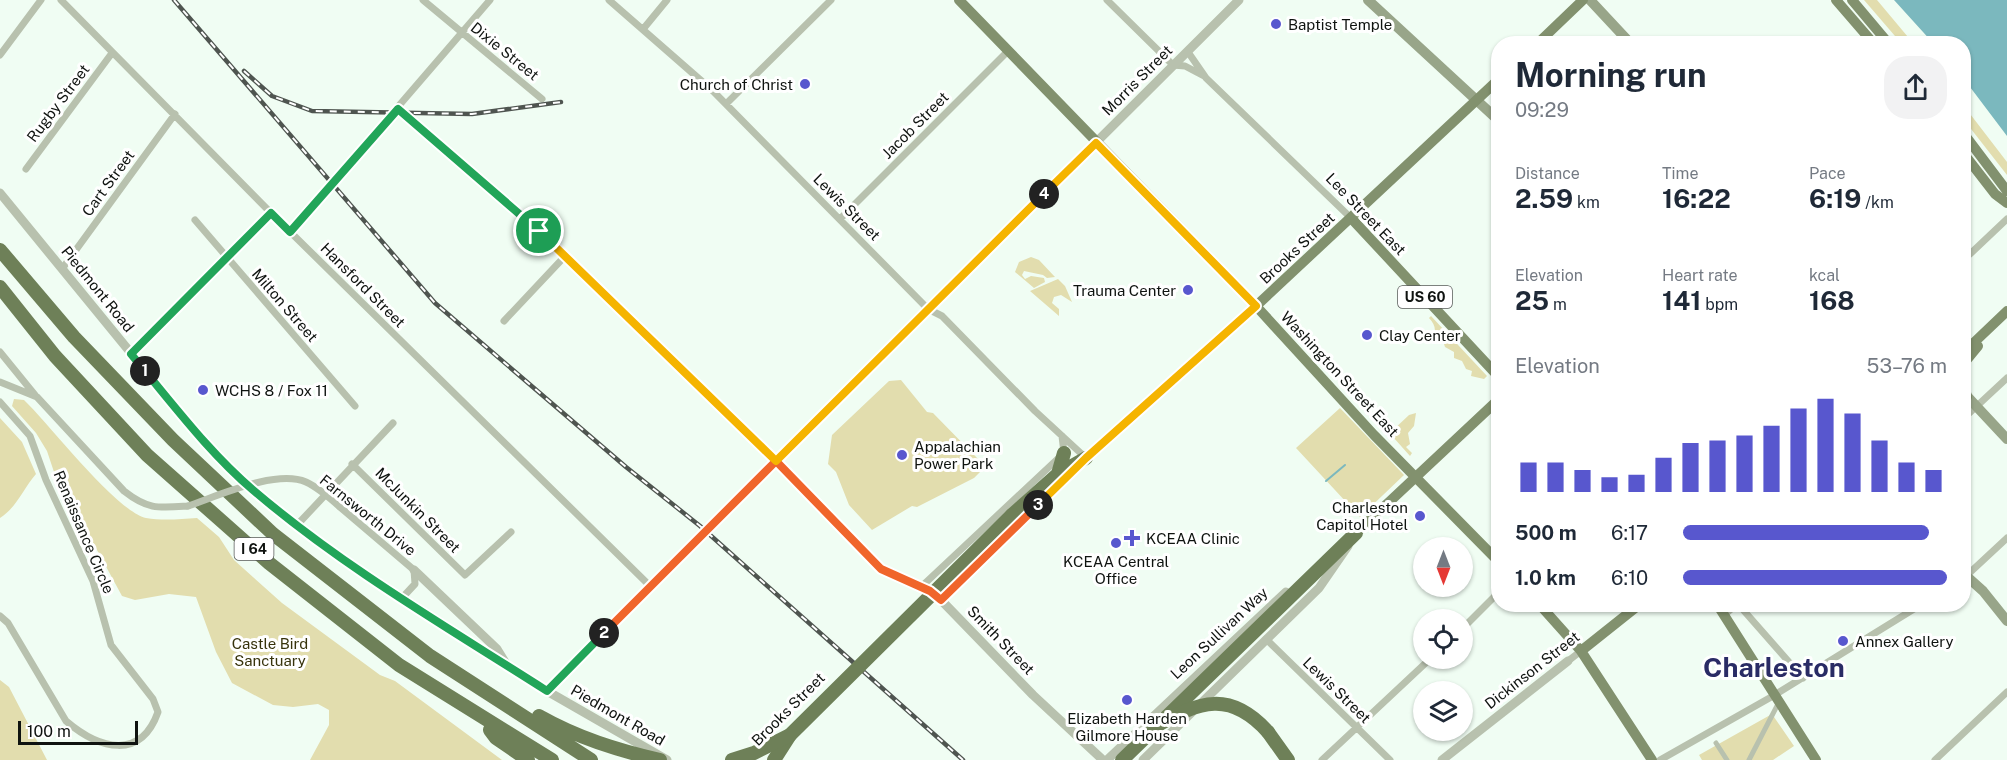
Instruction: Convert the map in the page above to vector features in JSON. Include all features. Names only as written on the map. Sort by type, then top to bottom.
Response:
[{"type":"highway","name":"I 64","points":[[0,250],[74,337],[181,448],[273,534],[430,656],[591,760]]},
{"type":"highway","name":"I 64","points":[[0,286],[55,356],[147,455],[269,563],[399,665],[552,760]]},
{"type":"highway","points":[[1058,474],[1064,453]]},
{"type":"highway","points":[[774,760],[790,735],[1012,515],[1058,474],[1086,458]]},
{"type":"highway","points":[[1122,760],[1356,533]]},
{"type":"highway","points":[[430,656],[569,733],[660,760]]},
{"type":"highway","points":[[1156,726],[1186,709],[1216,703],[1245,711],[1268,732],[1283,756]]},
{"type":"highway","points":[[479,716],[496,738],[528,760]]},
{"type":"highway","points":[[732,760],[754,753],[790,735]]},
{"type":"main road","name":"Washington Street East","points":[[959,0],[1256,306],[1302,359],[1491,554]]},
{"type":"main road","points":[[1368,0],[1491,113]]},
{"type":"main road","points":[[1545,36],[1583,0]]},
{"type":"main road","points":[[1590,0],[1624,36]]},
{"type":"main road","points":[[1836,0],[1870,36]]},
{"type":"main road","points":[[1852,0],[1872,36]]},
{"type":"main road","name":"Brooks Street","points":[[1086,458],[1256,306],[1491,87]]},
{"type":"main road","points":[[1971,143],[2007,191]]},
{"type":"main road","points":[[1971,162],[1995,194],[2007,203]]},
{"type":"main road","name":"Lee Street East","points":[[1351,218],[1491,368]]},
{"type":"main road","points":[[1971,346],[2007,311]]},
{"type":"main road","points":[[1971,356],[1978,349],[1977,340]]},
{"type":"main road","points":[[1971,402],[2007,438]]},
{"type":"main road","name":"Leon Sullivan Way","points":[[1356,533],[1491,407]]},
{"type":"main road","points":[[1971,582],[1983,591],[2007,621]]},
{"type":"main road","points":[[1546,612],[1581,651],[1652,760]]},
{"type":"main road","name":"Dickinson Street","points":[[1581,651],[1630,612]]},
{"type":"main road","points":[[1722,612],[1816,760]]},
{"type":"street","points":[[0,55],[41,0]]},
{"type":"street","name":"Hansford Street","points":[[61,0],[290,232],[650,586]]},
{"type":"street","name":"Dixie Street","points":[[423,0],[542,99]]},
{"type":"street","points":[[290,232],[490,0]]},
{"type":"street","name":"Lewis Street","points":[[609,0],[644,28],[726,104],[928,309],[942,316],[1086,458]]},
{"type":"street","points":[[644,28],[667,0]]},
{"type":"street","points":[[726,104],[831,0]]},
{"type":"street","name":"Lee Street East","points":[[1107,0],[1173,65],[1185,66],[1206,78]]},
{"type":"street","name":"Morris Street","points":[[547,691],[1239,0]]},
{"type":"street","name":"Jacob Street","points":[[840,219],[1009,50]]},
{"type":"street","name":"Lee Street East","points":[[1188,52],[1206,78],[1351,218]]},
{"type":"street","name":"Rugby Street","points":[[26,169],[112,53]]},
{"type":"street","name":"Smith Street","points":[[398,109],[566,255],[776,461],[881,569],[921,587],[941,600],[1033,694],[1105,760]]},
{"type":"street","name":"Cart Street","points":[[62,268],[175,114]]},
{"type":"street","name":"Piedmont Road","points":[[0,193],[207,446],[252,490],[340,558],[547,691],[667,760]]},
{"type":"street","points":[[131,354],[271,213]]},
{"type":"street","points":[[1971,253],[2007,219]]},
{"type":"street","name":"Milton Street","points":[[195,220],[355,406]]},
{"type":"street","points":[[504,321],[566,255]]},
{"type":"street","points":[[0,352],[36,397]]},
{"type":"street","points":[[1971,412],[2007,378]]},
{"type":"street","name":"Farnsworth Drive","points":[[0,382],[36,397],[124,491],[137,502],[152,508],[188,506],[261,482],[292,479],[316,488],[414,570],[415,584],[402,598]]},
{"type":"street","name":"Renaissance Circle","points":[[0,402],[26,430],[34,444],[46,480],[93,582],[111,645],[153,699],[158,712],[147,739],[130,748],[110,748],[77,730],[66,720],[8,623],[0,616]]},
{"type":"street","points":[[297,525],[393,423]]},
{"type":"street","points":[[921,587],[1064,453],[1062,436]]},
{"type":"street","points":[[941,600],[1086,458]]},
{"type":"street","name":"McJunkin Street","points":[[352,464],[465,575],[511,532]]},
{"type":"street","name":"Leon Sullivan Way","points":[[1143,760],[1318,588],[1356,533]]},
{"type":"street","name":"Leon Sullivan Way","points":[[1105,760],[1321,559],[1356,533]]},
{"type":"street","points":[[1971,570],[2007,538]]},
{"type":"street","points":[[414,570],[497,649],[506,664]]},
{"type":"street","points":[[1473,618],[1491,601]]},
{"type":"street","points":[[1724,615],[1728,612]]},
{"type":"street","points":[[1745,612],[1803,678]]},
{"type":"street","points":[[1660,760],[1776,700],[1803,678],[1909,612]]},
{"type":"street","name":"Lewis Street","points":[[1266,639],[1390,760]]},
{"type":"street","name":"Dickinson Street","points":[[1447,758],[1581,651]]},
{"type":"street","points":[[1322,760],[1419,669]]},
{"type":"street","name":"Brooks Street","points":[[758,760],[839,680]]},
{"type":"street","points":[[1935,760],[2007,692]]},
{"type":"street","points":[[1749,760],[1776,700]]},
{"type":"street","points":[[1716,743],[1727,760]]},
{"type":"green space","points":[[1864,0],[1877,0],[1907,36],[1895,36]]},
{"type":"green space","points":[[1971,115],[2007,162],[2007,175],[1971,129]]},
{"type":"green space","points":[[1031,257],[1039,260],[1055,277],[1047,278],[1024,271],[1022,275],[1025,279],[1031,276],[1044,278],[1045,282],[1034,288],[1015,272],[1019,262]]},
{"type":"green space","points":[[1058,279],[1065,286],[1072,302],[1061,295],[1054,297],[1052,303],[1059,309],[1059,316],[1030,291]]},
{"type":"green space","points":[[1431,316],[1487,376],[1484,379],[1471,376],[1472,371],[1466,369],[1462,361],[1454,358],[1454,352],[1445,347],[1443,341],[1428,342],[1435,330],[1429,318]]},
{"type":"green space","name":"Appalachian Power Park","points":[[901,380],[927,412],[933,413],[978,459],[981,471],[974,478],[917,507],[912,506],[872,530],[849,505],[836,472],[828,464],[832,435],[889,381]]},
{"type":"green space","name":"Castle Bird Sanctuary","points":[[14,399],[24,400],[101,484],[133,512],[152,519],[197,518],[219,537],[234,560],[282,603],[380,675],[395,681],[502,760],[310,760],[329,725],[329,710],[318,704],[293,707],[273,705],[232,683],[216,652],[196,597],[169,594],[135,600],[122,596],[78,515],[65,505],[47,451],[36,433],[12,406]]},
{"type":"green space","points":[[1340,408],[1404,475],[1360,517],[1296,448]]},
{"type":"green space","points":[[1416,413],[1414,426],[1408,433],[1410,444],[1406,447],[1412,453],[1410,456],[1393,437],[1392,431],[1409,415]]},
{"type":"green space","points":[[0,418],[22,442],[36,474],[6,514],[0,518]]},
{"type":"green space","points":[[0,680],[9,687],[47,760],[0,760]]},
{"type":"green space","points":[[1772,714],[1794,746],[1773,760],[1702,760],[1699,755]]},
{"type":"water","points":[[1894,0],[2007,0],[2007,136],[1971,88],[1971,36],[1927,36]]},
{"type":"waterway","points":[[1326,481],[1345,465]]},
{"type":"railway","points":[[174,0],[435,303],[626,467],[700,526],[963,760]]},
{"type":"railway","points":[[244,71],[272,96],[312,111],[472,114],[561,102]]},
{"type":"place","name":"Baptist Temple","points":[[1276,24]]},
{"type":"place","name":"Church of Christ","points":[[805,84]]},
{"type":"place","name":"Trauma Center","points":[[1188,290]]},
{"type":"place","name":"Clay Center","points":[[1367,335]]},
{"type":"place","name":"WCHS 8 / Fox 11","points":[[203,390]]},
{"type":"place","name":"Appalachian Power Park","points":[[902,455]]},
{"type":"place","name":"Charleston Capitol Hotel","points":[[1420,516]]},
{"type":"place","name":"KCEAA Clinic","points":[[1132,538]]},
{"type":"place","name":"KCEAA Central Office","points":[[1116,543]]},
{"type":"place","name":"Annex Gallery","points":[[1843,641]]},
{"type":"place","name":"Elizabeth Harden Gilmore House","points":[[1127,700]]},
{"type":"district","name":"Charleston","points":[[1774,667]]},
{"type":"route","points":[[539,231],[398,109],[290,232],[271,213],[131,354],[207,446],[252,490],[340,558],[547,691],[776,461],[881,569],[930,591],[941,600],[1086,458],[1256,306],[1096,143],[776,461],[539,231]]}]
